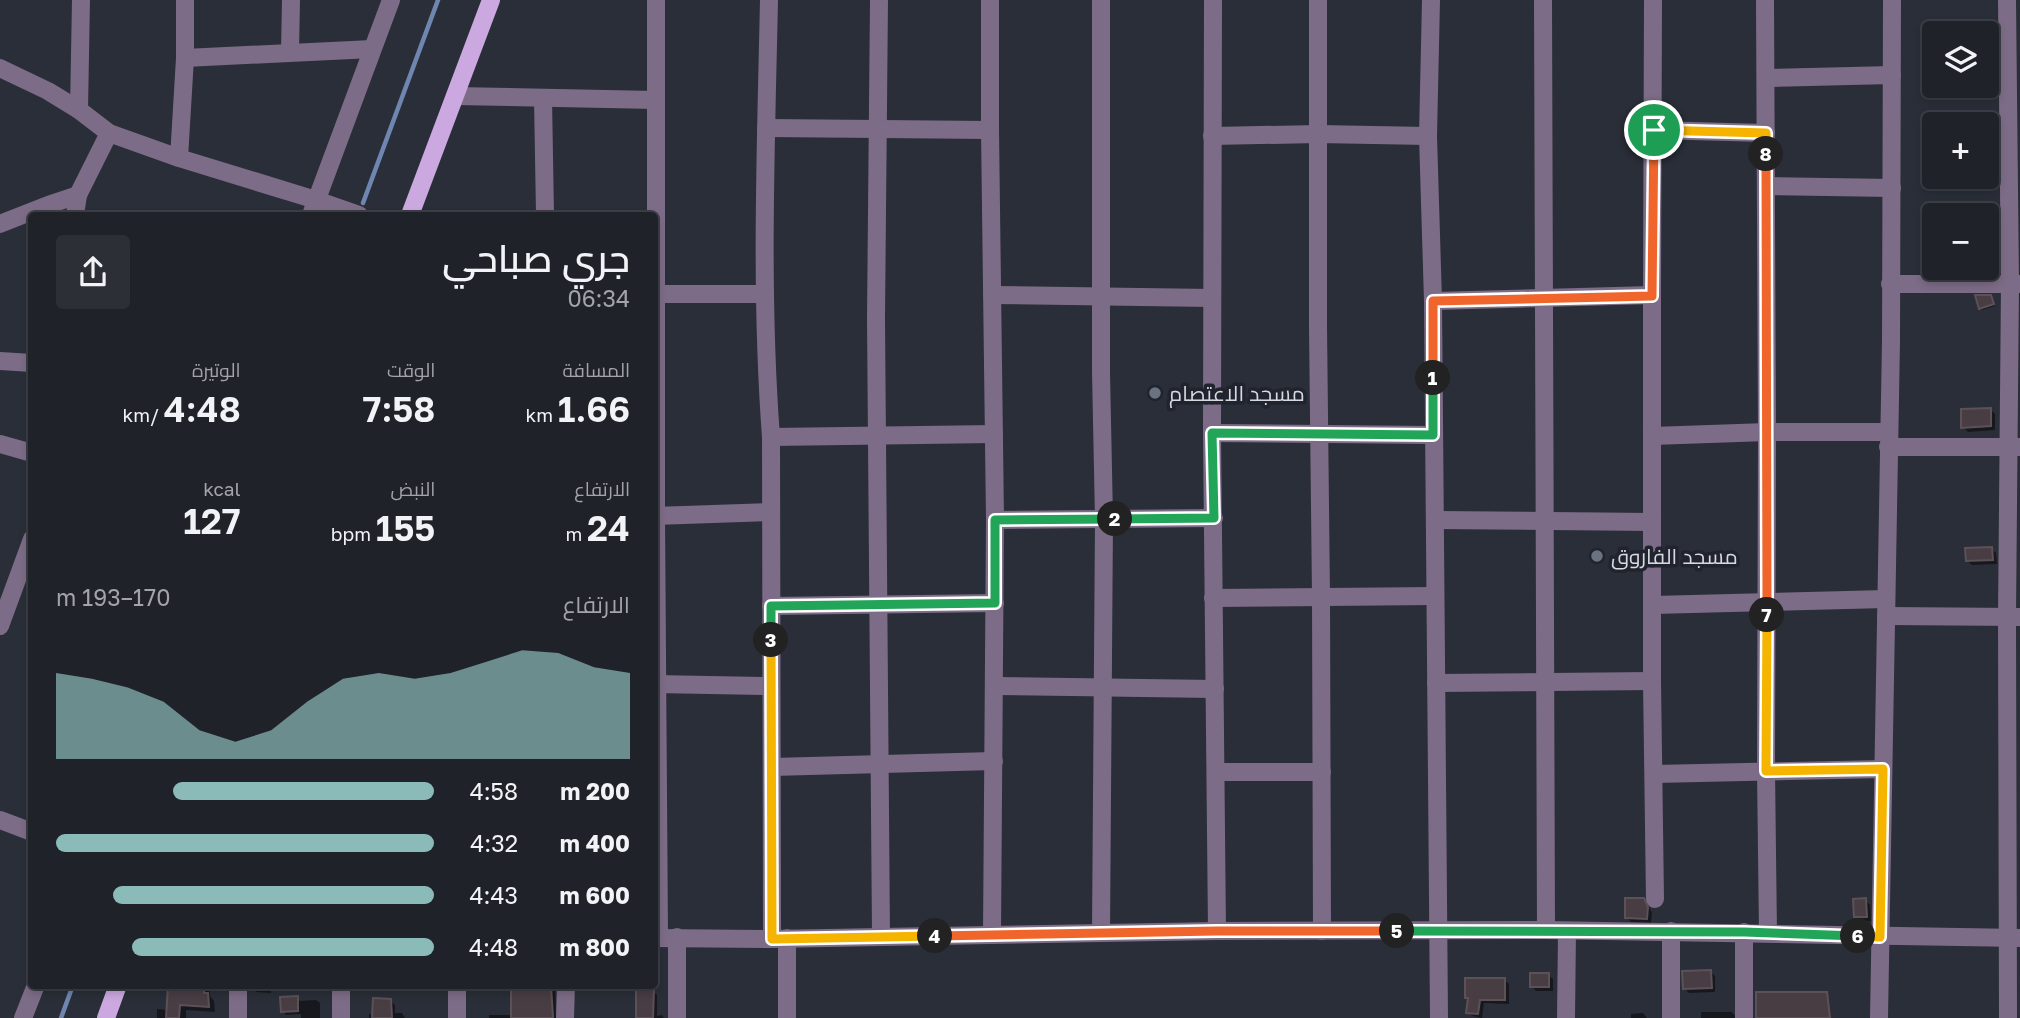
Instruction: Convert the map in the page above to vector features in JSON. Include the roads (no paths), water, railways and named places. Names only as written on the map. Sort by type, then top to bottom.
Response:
[{"type":"main road","points":[[411,212],[491,0]]},
{"type":"main road","points":[[106,1018],[117,989]]},
{"type":"street","points":[[79,110],[81,0]]},
{"type":"street","points":[[178,158],[185,58],[185,0]]},
{"type":"street","points":[[290,52],[291,0]]},
{"type":"street","points":[[314,208],[391,0]]},
{"type":"street","points":[[656,0],[656,212]]},
{"type":"street","points":[[769,0],[764,294],[771,437],[772,767],[780,939],[787,1018]]},
{"type":"street","points":[[879,0],[877,436],[881,937]]},
{"type":"street","points":[[990,0],[995,520],[992,935]]},
{"type":"street","points":[[1101,0],[1101,372],[1104,519],[1101,933]]},
{"type":"street","points":[[1213,0],[1212,433],[1217,931]]},
{"type":"street","points":[[1318,0],[1322,930]]},
{"type":"street","points":[[1431,0],[1428,135],[1433,301],[1439,1018]]},
{"type":"street","points":[[1543,0],[1546,930]]},
{"type":"street","points":[[1653,0],[1655,900]]},
{"type":"street","points":[[1765,0],[1768,933]]},
{"type":"street","points":[[1879,1018],[1889,439],[1892,0]]},
{"type":"street","points":[[2007,0],[2015,284],[2014,938],[2008,1018]]},
{"type":"street","points":[[185,58],[372,49]]},
{"type":"street","points":[[0,68],[48,90],[109,133],[314,208],[340,212]]},
{"type":"street","points":[[1767,78],[1892,75]]},
{"type":"street","points":[[455,96],[655,100]]},
{"type":"street","points":[[543,98],[545,212]]},
{"type":"street","points":[[766,128],[990,130]]},
{"type":"street","points":[[1654,130],[1766,133]]},
{"type":"street","points":[[75,212],[78,195],[109,133]]},
{"type":"street","points":[[1212,136],[1428,135]]},
{"type":"street","points":[[1767,186],[1892,188]]},
{"type":"street","points":[[30,212],[78,195]]},
{"type":"street","points":[[0,224],[28,213]]},
{"type":"street","points":[[1890,284],[2015,284]]},
{"type":"street","points":[[658,294],[764,294]]},
{"type":"street","points":[[992,295],[1212,298]]},
{"type":"street","points":[[1433,301],[1652,296]]},
{"type":"street","points":[[0,361],[28,363]]},
{"type":"street","points":[[1652,436],[1767,432],[2014,447]]},
{"type":"street","points":[[1212,433],[1433,435]]},
{"type":"street","points":[[771,437],[994,435]]},
{"type":"street","points":[[0,444],[28,452]]},
{"type":"street","points":[[658,516],[771,512]]},
{"type":"street","points":[[995,520],[1214,518]]},
{"type":"street","points":[[1435,520],[1653,522]]},
{"type":"street","points":[[0,626],[28,550]]},
{"type":"street","points":[[1213,598],[1435,596]]},
{"type":"street","points":[[1653,606],[1767,602],[2013,617]]},
{"type":"street","points":[[771,606],[995,603]]},
{"type":"street","points":[[1436,683],[1653,681]]},
{"type":"street","points":[[658,684],[772,686]]},
{"type":"street","points":[[994,686],[1215,689]]},
{"type":"street","points":[[772,767],[994,761]]},
{"type":"street","points":[[1654,774],[1883,769]]},
{"type":"street","points":[[1216,772],[1322,772]]},
{"type":"street","points":[[0,820],[28,830]]},
{"type":"street","points":[[658,938],[780,939],[1217,931],[1546,930],[2014,938]]},
{"type":"street","points":[[1566,1018],[1567,931]]},
{"type":"street","points":[[1671,931],[1671,1018]]},
{"type":"street","points":[[1744,932],[1744,1018]]},
{"type":"street","points":[[677,937],[677,1018]]},
{"type":"street","points":[[23,1018],[34,989]]},
{"type":"street","points":[[238,989],[239,1018]]},
{"type":"street","points":[[341,989],[341,1018]]},
{"type":"street","points":[[457,989],[457,1018]]},
{"type":"street","points":[[565,1018],[566,989]]},
{"type":"waterway","points":[[363,203],[438,0]]},
{"type":"waterway","points":[[61,1018],[72,989]]},
{"type":"place","name":"مسجد الاعتصام","points":[[1155,393]]},
{"type":"place","name":"مسجد الفاروق","points":[[1597,556]]}]
